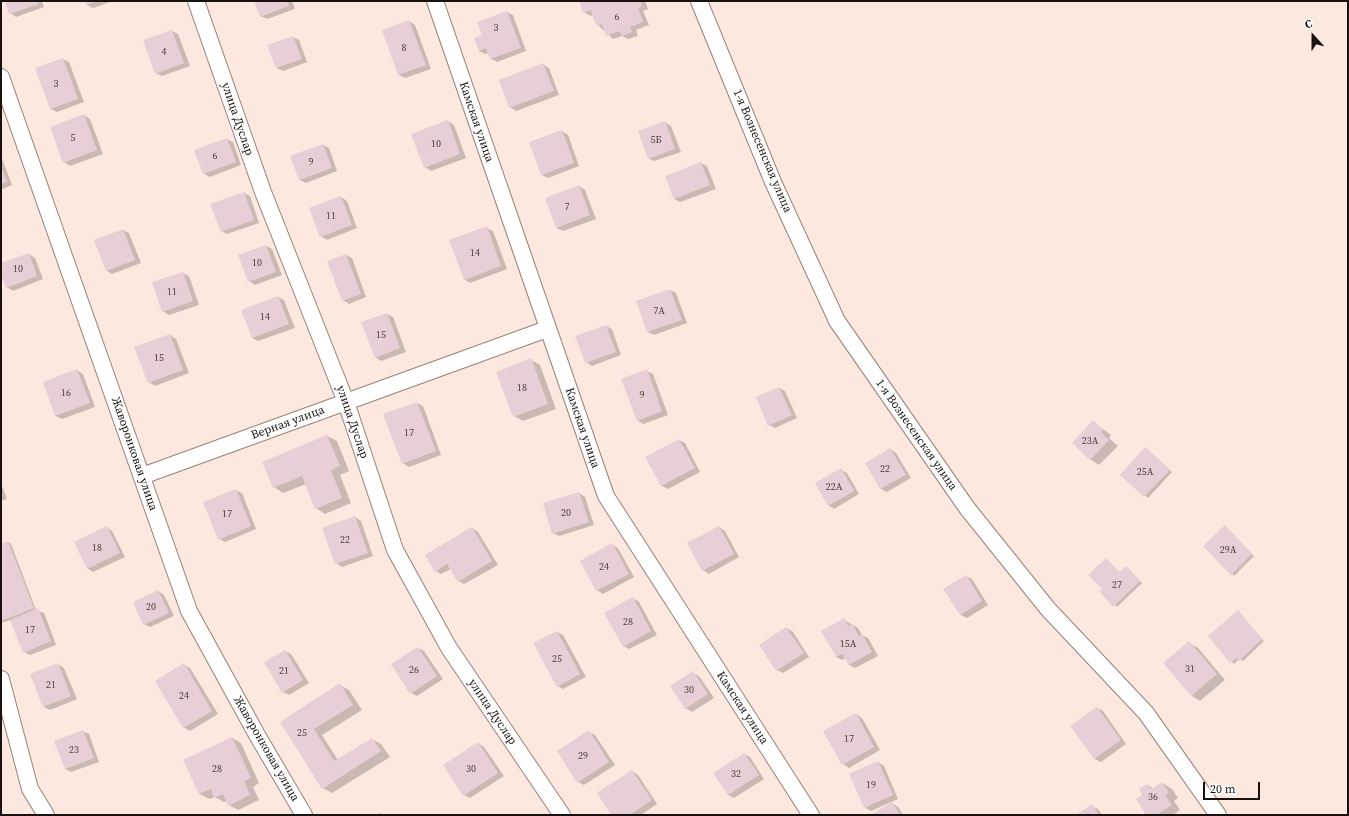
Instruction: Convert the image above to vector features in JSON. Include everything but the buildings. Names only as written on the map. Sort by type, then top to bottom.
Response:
[{"type":"street","name":"улица Дуслар","points":[[196,1],[263,192],[346,402],[395,550],[449,648],[562,815]]},
{"type":"street","name":"Камская улица","points":[[435,1],[547,330],[606,496],[811,815]]},
{"type":"street","name":"1-я Вознесенская улица","points":[[699,1],[773,182],[837,321],[967,508],[1048,610],[1146,713],[1218,815]]},
{"type":"street","name":"Жаворонковая улица","points":[[1,77],[189,611],[257,735],[304,815]]},
{"type":"street","name":"Верная улица","points":[[142,476],[547,330]]},
{"type":"street","points":[[1,679],[30,789],[46,815]]}]
